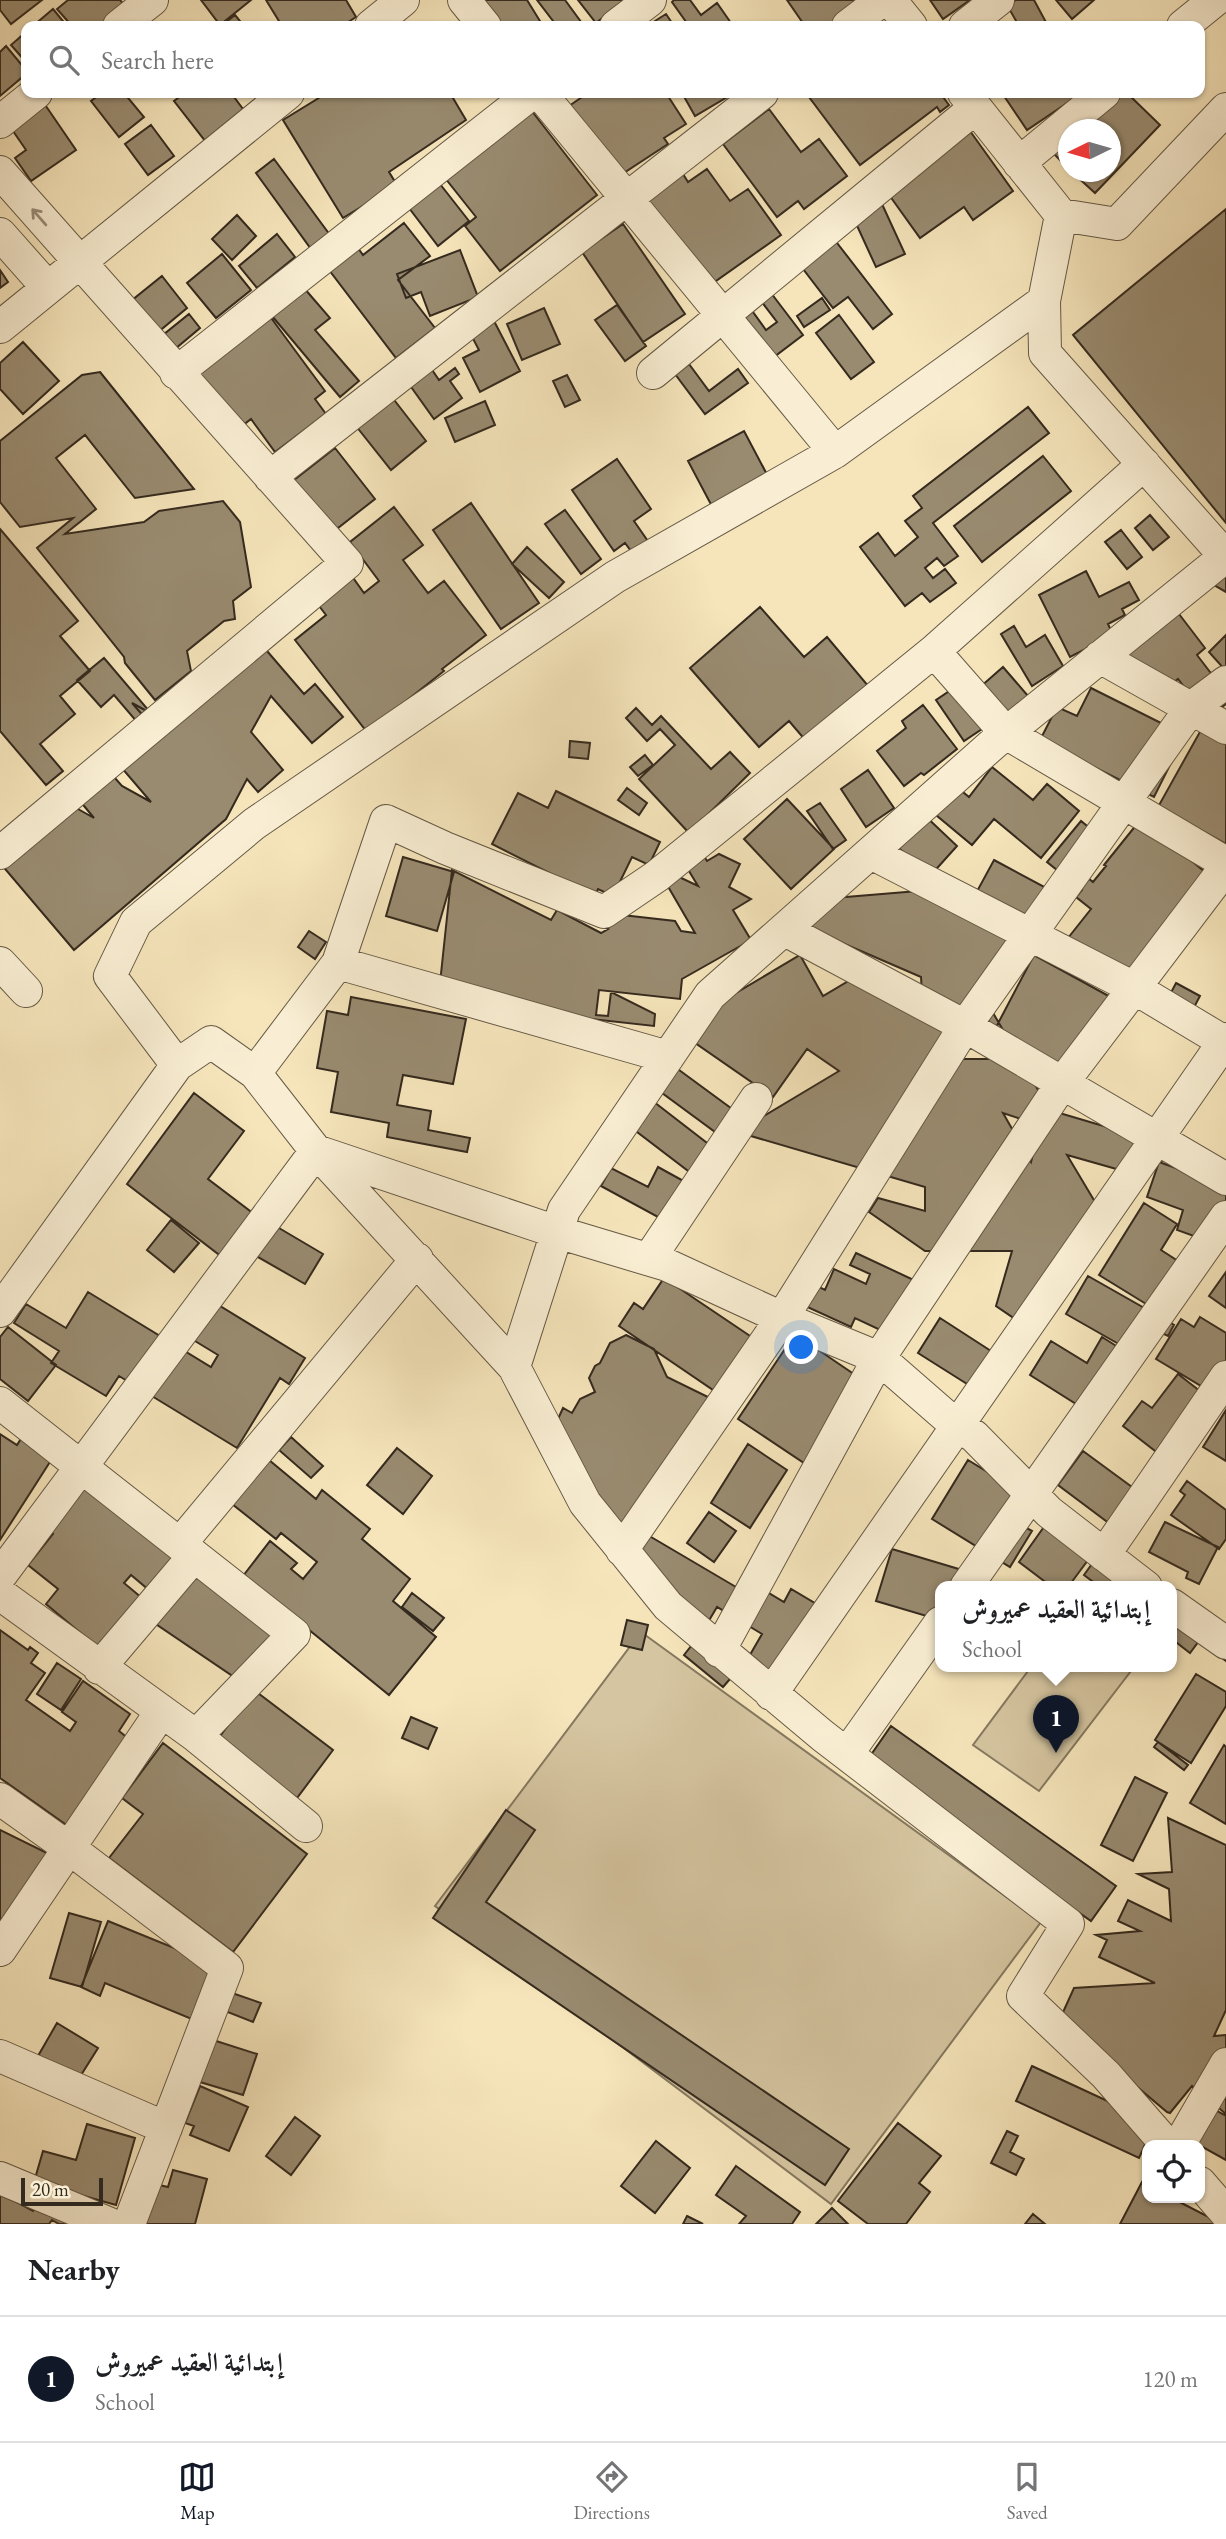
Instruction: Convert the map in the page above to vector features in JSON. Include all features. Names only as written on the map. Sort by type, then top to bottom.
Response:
[{"type":"street","points":[[125,21],[152,0]]},
{"type":"street","points":[[377,21],[403,0]]},
{"type":"street","points":[[464,0],[481,21]]},
{"type":"street","points":[[623,21],[650,0]]},
{"type":"street","points":[[854,21],[881,0]]},
{"type":"street","points":[[890,0],[907,21]]},
{"type":"street","points":[[971,21],[998,0]]},
{"type":"street","points":[[1189,21],[1215,0]]},
{"type":"street","points":[[0,122],[30,98]]},
{"type":"street","points":[[0,327],[282,98]]},
{"type":"street","points":[[176,373],[526,98]]},
{"type":"street","points":[[544,98],[835,452]]},
{"type":"street","points":[[270,477],[756,98]]},
{"type":"street","points":[[1020,163],[1098,98]]},
{"type":"street","points":[[653,373],[969,100],[1061,215],[1116,224],[1226,109]]},
{"type":"street","points":[[0,172],[347,563],[0,853]]},
{"type":"street","points":[[514,1367],[564,1210],[710,995],[1006,733],[1226,556],[1045,354],[1044,301],[1061,215]]},
{"type":"street","points":[[0,234],[48,288]]},
{"type":"street","points":[[177,1065],[110,976],[136,922],[254,824],[615,577],[835,452],[1044,301]]},
{"type":"street","points":[[255,1073],[338,963],[386,821],[445,848],[604,912],[657,876],[934,651],[1144,464]]},
{"type":"street","points":[[719,1651],[879,1359],[1063,1082],[1136,989],[1226,865],[1006,733],[934,651]]},
{"type":"street","points":[[1100,657],[1226,728]]},
{"type":"street","points":[[622,1550],[782,1318],[965,1026],[1191,708],[1226,682]]},
{"type":"street","points":[[771,1694],[1225,1041],[1136,989],[871,853]]},
{"type":"street","points":[[785,929],[965,1026],[1226,1179]]},
{"type":"street","points":[[0,963],[26,991]]},
{"type":"street","points":[[338,963],[668,1057]]},
{"type":"street","points":[[0,1311],[177,1065],[211,1042],[255,1073],[316,1151],[514,1367],[585,1503],[668,1606],[771,1694],[1068,1924],[1023,1996],[1107,2075],[1163,2140]]},
{"type":"street","points":[[649,1259],[756,1099]]},
{"type":"street","points":[[316,1151],[557,1232],[667,1265],[879,1359],[957,1426],[974,1436],[1049,1512],[1138,1581]]},
{"type":"street","points":[[0,1576],[316,1151]]},
{"type":"street","points":[[971,1581],[1226,1217]]},
{"type":"street","points":[[99,1668],[187,1550],[417,1259]]},
{"type":"street","points":[[1104,1555],[1224,1383]]},
{"type":"street","points":[[0,1403],[294,1634],[196,1736]]},
{"type":"street","points":[[0,1594],[196,1736],[306,1826]]},
{"type":"street","points":[[1177,1609],[1226,1643]]},
{"type":"street","points":[[847,1754],[935,1630]]},
{"type":"street","points":[[0,1950],[161,1712]]},
{"type":"street","points":[[0,1799],[227,1968],[129,2224]]},
{"type":"street","points":[[0,2056],[166,2128]]},
{"type":"street","points":[[1182,2140],[1226,2064]]},
{"type":"street","points":[[0,2178],[110,2224]]},
{"type":"street","points":[[1205,2189],[1226,2213]]},
{"type":"shaded area","points":[[641,1632],[1041,1922],[831,2204],[435,1906]]},
{"type":"shaded area","points":[[1027,1672],[1130,1672],[1039,1791],[973,1745]]},
{"type":"building","points":[[0,0],[42,0],[11,24],[0,10]]},
{"type":"building","points":[[68,0],[120,0],[127,8],[110,21],[68,21],[57,9]]},
{"type":"building","points":[[201,0],[251,0],[225,21],[217,21]]},
{"type":"building","points":[[266,0],[346,0],[356,17],[350,21],[279,21]]},
{"type":"building","points":[[479,0],[527,0],[540,21],[492,21]]},
{"type":"building","points":[[537,0],[565,0],[580,21],[553,21]]},
{"type":"building","points":[[578,0],[625,0],[599,21],[594,21]]},
{"type":"building","points":[[690,0],[701,15],[717,3],[730,21],[685,21],[672,2]]},
{"type":"building","points":[[787,0],[860,0],[863,4],[838,21],[802,21]]},
{"type":"building","points":[[930,0],[970,0],[943,19]]},
{"type":"building","points":[[1016,0],[1034,0],[1045,21],[1016,21],[1007,5]]},
{"type":"building","points":[[1056,0],[1094,0],[1072,19]]},
{"type":"building","points":[[53,9],[63,21],[39,21]]},
{"type":"building","points":[[666,14],[671,21],[655,21]]},
{"type":"building","points":[[235,15],[240,21],[228,21]]},
{"type":"building","points":[[21,36],[21,56],[11,45]]},
{"type":"building","points":[[6,46],[21,64],[21,78],[0,96],[0,52]]},
{"type":"building","points":[[27,98],[40,98],[76,150],[31,181],[15,158],[26,150],[0,112]]},
{"type":"building","points":[[95,98],[128,98],[144,117],[119,137],[91,101]]},
{"type":"building","points":[[178,98],[235,98],[246,113],[206,142],[174,101]]},
{"type":"building","points":[[319,98],[453,98],[466,120],[389,172],[397,185],[343,218],[283,120]]},
{"type":"building","points":[[581,98],[669,98],[686,124],[664,138],[668,144],[616,178],[569,106]]},
{"type":"building","points":[[685,98],[726,98],[695,116]]},
{"type":"building","points":[[810,98],[944,98],[949,105],[940,112],[937,107],[860,165]]},
{"type":"building","points":[[1005,98],[1075,98],[1027,130]]},
{"type":"building","points":[[1105,98],[1132,98],[1160,125],[1121,166],[1121,119],[1085,119]]},
{"type":"building","points":[[769,109],[801,152],[819,139],[847,176],[804,209],[798,201],[777,217],[723,144]]},
{"type":"building","points":[[531,110],[597,195],[500,271],[465,226],[476,217],[445,178]]},
{"type":"building","points":[[151,125],[174,156],[148,175],[125,144]]},
{"type":"building","points":[[970,131],[1013,191],[973,220],[964,207],[920,238],[887,192]]},
{"type":"building","points":[[274,159],[330,235],[311,249],[256,173]]},
{"type":"building","points":[[707,169],[730,201],[748,189],[781,235],[706,288],[645,202],[683,174],[688,182]]},
{"type":"building","points":[[1083,182],[1106,182],[1095,193]]},
{"type":"building","points":[[440,184],[469,221],[438,246],[409,208]]},
{"type":"building","points":[[882,204],[905,254],[876,267],[853,217]]},
{"type":"building","points":[[1226,209],[1226,523],[1073,335]]},
{"type":"building","points":[[237,215],[256,236],[232,260],[212,239]]},
{"type":"building","points":[[404,223],[430,256],[398,280],[435,328],[396,358],[326,266],[355,244],[363,255]]},
{"type":"building","points":[[623,224],[685,314],[643,342],[582,252]]},
{"type":"building","points":[[277,234],[295,257],[257,288],[239,266]]},
{"type":"building","points":[[834,239],[892,314],[873,329],[848,297],[833,308],[800,265]]},
{"type":"building","points":[[460,250],[478,297],[430,316],[421,292],[406,298],[397,274]]},
{"type":"building","points":[[222,254],[251,290],[216,318],[187,283]]},
{"type":"building","points":[[0,270],[8,282],[0,288]]},
{"type":"building","points":[[162,276],[187,308],[157,333],[131,301]]},
{"type":"building","points":[[304,288],[330,318],[315,330],[359,381],[340,397],[272,316]]},
{"type":"building","points":[[768,289],[803,335],[770,360],[737,318],[750,308],[766,330],[777,322],[758,297]]},
{"type":"building","points":[[822,298],[830,310],[804,327],[797,316]]},
{"type":"building","points":[[617,305],[646,346],[625,361],[595,320]]},
{"type":"building","points":[[544,308],[560,344],[522,360],[507,324]]},
{"type":"building","points":[[266,311],[325,391],[315,399],[326,414],[275,452],[251,419],[237,430],[190,367]]},
{"type":"building","points":[[189,314],[200,328],[175,349],[163,335]]},
{"type":"building","points":[[839,315],[874,362],[851,379],[816,333]]},
{"type":"building","points":[[494,321],[520,371],[480,392],[463,358],[479,350],[470,333]]},
{"type":"building","points":[[23,342],[59,381],[23,414],[0,389],[0,363]]},
{"type":"building","points":[[426,361],[439,380],[455,368],[459,374],[450,381],[462,398],[434,419],[404,377]]},
{"type":"building","points":[[689,364],[709,391],[738,369],[748,383],[705,414],[675,374]]},
{"type":"building","points":[[100,372],[194,489],[135,498],[85,435],[56,458],[96,509],[65,534],[144,522],[159,511],[223,501],[240,522],[251,587],[233,601],[235,619],[224,621],[187,651],[191,671],[155,700],[37,548],[73,518],[20,527],[0,502],[0,441],[82,375]]},
{"type":"building","points":[[567,375],[580,400],[565,407],[553,381]]},
{"type":"building","points":[[388,392],[426,441],[391,470],[352,421]]},
{"type":"building","points":[[485,401],[495,425],[455,442],[445,418]]},
{"type":"building","points":[[1028,407],[1049,433],[933,523],[958,556],[944,566],[937,558],[925,568],[933,578],[945,569],[956,583],[930,602],[922,593],[905,606],[860,547],[878,533],[895,556],[918,537],[905,521],[922,508],[913,496]]},
{"type":"building","points":[[744,431],[771,482],[715,512],[688,461]]},
{"type":"building","points":[[335,448],[375,499],[329,535],[289,484]]},
{"type":"building","points":[[1043,456],[1071,491],[982,562],[954,526]]},
{"type":"building","points":[[617,459],[651,509],[634,521],[652,547],[636,558],[625,543],[614,551],[572,490]]},
{"type":"building","points":[[471,503],[539,603],[501,629],[433,530]]},
{"type":"building","points":[[394,507],[423,545],[403,560],[428,593],[444,581],[486,635],[367,732],[295,640],[326,615],[316,602],[351,575],[364,593],[379,581],[350,542]]},
{"type":"building","points":[[565,510],[601,559],[581,574],[545,524]]},
{"type":"building","points":[[1150,515],[1169,537],[1153,550],[1135,528]]},
{"type":"building","points":[[0,529],[78,621],[60,636],[90,671],[60,696],[75,714],[40,744],[63,771],[46,785],[0,731]]},
{"type":"building","points":[[1121,530],[1142,557],[1127,569],[1105,542]]},
{"type":"building","points":[[527,547],[564,582],[549,598],[512,564]]},
{"type":"building","points":[[1086,571],[1099,597],[1129,582],[1139,600],[1122,609],[1125,615],[1108,624],[1113,635],[1070,657],[1039,595]]},
{"type":"building","points":[[1226,574],[1226,592],[1214,585]]},
{"type":"building","points":[[760,607],[804,657],[827,637],[880,700],[812,748],[789,721],[759,747],[690,668]]},
{"type":"building","points":[[1179,614],[1205,648],[1197,655],[1226,693],[1226,704],[1208,718],[1178,679],[1158,695],[1127,655]]},
{"type":"building","points":[[1014,626],[1026,647],[1045,635],[1063,666],[1032,686],[1001,634]]},
{"type":"building","points":[[1226,635],[1226,671],[1209,652]]},
{"type":"building","points":[[261,644],[304,694],[315,684],[343,717],[312,743],[271,696],[251,732],[283,770],[258,792],[247,779],[226,819],[74,950],[0,863],[60,799],[94,818],[75,795],[106,768],[122,786],[151,802],[115,760],[153,727],[132,703],[174,726]]},
{"type":"building","points":[[104,658],[150,712],[137,722],[114,695],[101,707],[77,680]]},
{"type":"building","points":[[1003,667],[1028,696],[1004,717],[979,688]]},
{"type":"building","points":[[954,688],[982,729],[964,741],[936,700]]},
{"type":"building","points":[[1091,688],[1185,735],[1154,797],[1040,740],[1057,707],[1077,716]]},
{"type":"building","points":[[923,705],[957,749],[924,775],[921,773],[904,786],[877,751],[906,728],[902,721]]},
{"type":"building","points":[[636,708],[652,725],[661,716],[711,769],[730,752],[750,773],[689,833],[639,779],[675,745],[660,729],[647,741],[626,718]]},
{"type":"building","points":[[1201,730],[1226,744],[1226,844],[1158,807]]},
{"type":"building","points":[[570,741],[590,743],[588,759],[569,757]]},
{"type":"building","points":[[645,755],[653,765],[638,776],[630,767]]},
{"type":"building","points":[[992,767],[1033,800],[1047,784],[1079,811],[1041,858],[994,819],[972,845],[936,815],[958,788],[969,797]]},
{"type":"building","points":[[868,770],[894,808],[866,827],[841,789]]},
{"type":"building","points":[[627,788],[647,803],[639,815],[618,800]]},
{"type":"building","points":[[556,791],[660,842],[649,865],[632,857],[613,896],[598,889],[595,896],[492,844],[518,793],[548,808]]},
{"type":"building","points":[[787,799],[834,849],[791,889],[744,839]]},
{"type":"building","points":[[820,803],[846,840],[833,849],[807,811]]},
{"type":"building","points":[[920,811],[957,846],[930,876],[892,842]]},
{"type":"building","points":[[1141,819],[1223,887],[1140,997],[1068,938],[1091,909],[1076,897],[1082,890],[1047,862],[1081,821],[1103,839],[1078,870],[1093,882]]},
{"type":"building","points":[[719,854],[740,864],[729,887],[751,899],[733,910],[751,940],[682,979],[680,999],[599,990],[596,1015],[608,1016],[611,992],[655,1014],[654,1026],[438,1002],[452,870],[551,920],[557,910],[601,933],[608,929],[569,909],[675,921],[681,931],[695,933],[666,883],[677,876],[698,886],[686,866],[704,856],[707,861]]},
{"type":"building","points":[[403,857],[454,872],[437,931],[386,916]]},
{"type":"building","points":[[994,860],[1063,897],[1044,933],[975,895]]},
{"type":"building","points":[[930,890],[1026,931],[979,1018],[922,993],[921,977],[810,929],[822,899]]},
{"type":"building","points":[[309,931],[326,942],[315,959],[298,947]]},
{"type":"building","points":[[800,955],[823,996],[862,973],[906,1007],[967,1007],[952,1059],[989,1059],[989,1006],[1041,1095],[1033,1123],[1003,1113],[1031,1162],[1046,1109],[1144,1138],[1134,1174],[1067,1155],[1107,1222],[1031,1330],[996,1306],[1012,1251],[925,1251],[869,1212],[878,1198],[925,1211],[925,1187],[737,1132],[839,1071],[807,1049],[773,1097],[675,1029]]},
{"type":"building","points":[[1034,955],[1125,1005],[1084,1080],[994,1031]]},
{"type":"building","points":[[1176,983],[1200,996],[1190,1015],[1166,1002]]},
{"type":"building","points":[[351,997],[466,1019],[453,1084],[403,1075],[397,1105],[431,1111],[428,1130],[470,1138],[467,1152],[387,1137],[389,1123],[331,1112],[338,1072],[317,1068],[327,1011],[348,1015]]},
{"type":"building","points":[[675,1067],[743,1117],[726,1140],[658,1090]]},
{"type":"building","points":[[194,1093],[244,1131],[208,1179],[254,1214],[222,1257],[127,1184]]},
{"type":"building","points":[[645,1095],[720,1153],[700,1180],[624,1122]]},
{"type":"building","points":[[1159,1162],[1226,1186],[1226,1215],[1216,1244],[1177,1230],[1183,1210],[1147,1197]]},
{"type":"building","points":[[658,1167],[698,1189],[678,1228],[601,1186],[611,1168],[648,1187]]},
{"type":"building","points":[[1144,1203],[1177,1224],[1161,1250],[1192,1270],[1164,1315],[1099,1275]]},
{"type":"building","points":[[262,1218],[323,1254],[305,1284],[244,1249]]},
{"type":"building","points":[[171,1220],[199,1243],[174,1272],[147,1250]]},
{"type":"building","points":[[856,1253],[918,1282],[893,1336],[855,1318],[851,1327],[803,1305],[813,1284],[825,1290],[834,1269],[866,1284],[870,1274],[850,1265]]},
{"type":"building","points":[[1226,1272],[1226,1308],[1209,1296]]},
{"type":"building","points":[[1088,1276],[1174,1325],[1168,1336],[1160,1332],[1145,1359],[1066,1314]]},
{"type":"building","points":[[664,1278],[756,1340],[719,1394],[619,1326],[634,1303],[643,1309]]},
{"type":"building","points":[[194,1290],[305,1358],[289,1384],[280,1378],[237,1448],[119,1376],[106,1396],[51,1363],[59,1351],[14,1323],[26,1304],[66,1328],[88,1292],[211,1367],[218,1355],[172,1327]]},
{"type":"building","points":[[1200,1317],[1226,1333],[1226,1401],[1156,1359],[1181,1319],[1194,1327]]},
{"type":"building","points":[[940,1318],[1008,1362],[986,1396],[918,1353]]},
{"type":"building","points":[[8,1327],[56,1365],[28,1401],[0,1379],[0,1337]]},
{"type":"building","points":[[795,1334],[864,1381],[807,1465],[738,1419]]},
{"type":"building","points":[[626,1335],[654,1349],[667,1377],[712,1399],[653,1518],[597,1533],[557,1421],[563,1408],[572,1413],[580,1399],[595,1392],[589,1378],[595,1366],[600,1363],[610,1343]]},
{"type":"building","points":[[1102,1337],[1137,1359],[1100,1419],[1030,1375],[1051,1341],[1087,1363]]},
{"type":"building","points":[[1178,1374],[1214,1402],[1177,1468],[1123,1426],[1142,1401],[1152,1408]]},
{"type":"building","points":[[1226,1410],[1226,1461],[1203,1447]]},
{"type":"building","points":[[0,1434],[17,1445],[24,1434],[55,1454],[0,1540]]},
{"type":"building","points":[[291,1437],[323,1466],[311,1478],[279,1450]]},
{"type":"building","points":[[748,1444],[787,1470],[750,1528],[711,1503]]},
{"type":"building","points":[[397,1448],[432,1476],[403,1514],[367,1485]]},
{"type":"building","points":[[1083,1451],[1151,1501],[1126,1536],[1058,1485]]},
{"type":"building","points":[[263,1455],[316,1499],[322,1490],[370,1529],[362,1539],[410,1579],[393,1601],[436,1637],[389,1695],[243,1576],[270,1541],[297,1563],[291,1569],[303,1579],[317,1562],[281,1533],[276,1539],[227,1500]]},
{"type":"building","points":[[968,1460],[1033,1500],[1019,1524],[1032,1531],[1010,1567],[932,1519]]},
{"type":"building","points":[[69,1467],[184,1562],[156,1596],[131,1575],[124,1583],[143,1599],[101,1650],[46,1604],[58,1589],[28,1565],[53,1534],[30,1515]]},
{"type":"building","points":[[1187,1481],[1226,1510],[1226,1539],[1219,1549],[1171,1515],[1185,1495],[1180,1491]]},
{"type":"building","points":[[709,1512],[736,1531],[714,1562],[687,1543]]},
{"type":"building","points":[[1165,1522],[1218,1547],[1199,1584],[1186,1578],[1188,1572],[1149,1552]]},
{"type":"building","points":[[1046,1524],[1091,1556],[1072,1581],[1044,1581],[1019,1562]]},
{"type":"building","points":[[646,1534],[736,1587],[742,1577],[784,1602],[791,1589],[830,1612],[780,1698],[739,1674],[762,1634],[717,1607],[707,1624],[623,1575]]},
{"type":"building","points":[[892,1549],[972,1573],[969,1581],[935,1581],[935,1619],[876,1601]]},
{"type":"building","points":[[1102,1550],[1144,1581],[1092,1581],[1084,1575]]},
{"type":"building","points":[[194,1572],[276,1628],[240,1681],[147,1618]]},
{"type":"building","points":[[412,1593],[444,1618],[433,1631],[402,1607]]},
{"type":"building","points":[[1177,1605],[1226,1641],[1226,1661],[1199,1641],[1190,1653],[1177,1643]]},
{"type":"building","points":[[627,1620],[648,1625],[642,1650],[621,1645]]},
{"type":"building","points":[[0,1630],[28,1650],[30,1647],[38,1653],[31,1663],[45,1673],[26,1700],[70,1731],[76,1722],[62,1712],[83,1681],[130,1714],[119,1731],[129,1739],[75,1831],[0,1778]]},
{"type":"building","points":[[703,1631],[743,1664],[723,1687],[684,1655]]},
{"type":"building","points":[[57,1663],[81,1679],[61,1710],[37,1694]]},
{"type":"building","points":[[1196,1674],[1226,1692],[1226,1706],[1191,1763],[1155,1740]]},
{"type":"building","points":[[254,1690],[333,1750],[297,1798],[218,1739]]},
{"type":"building","points":[[411,1717],[437,1728],[428,1749],[402,1738]]},
{"type":"building","points":[[891,1726],[1116,1886],[1091,1921],[866,1762]]},
{"type":"building","points":[[1158,1742],[1188,1765],[1184,1770],[1154,1747]]},
{"type":"building","points":[[163,1743],[307,1854],[233,1952],[109,1858],[143,1814],[122,1798]]},
{"type":"building","points":[[1224,1745],[1226,1747],[1226,1824],[1190,1803]]},
{"type":"building","points":[[1135,1777],[1167,1793],[1133,1861],[1101,1845]]},
{"type":"building","points":[[506,1810],[535,1830],[486,1902],[849,2149],[825,2185],[433,1918]]},
{"type":"building","points":[[1168,1818],[1226,1845],[1226,2010],[1214,2036],[1226,2035],[1226,2114],[1192,2086],[1170,2113],[1167,2112],[1059,2021],[1074,1988],[1155,1983],[1099,1957],[1107,1940],[1096,1935],[1140,1931],[1118,1921],[1128,1900],[1171,1921],[1169,1889],[1138,1874],[1172,1872]]},
{"type":"building","points":[[0,1830],[53,1856],[0,1965]]},
{"type":"building","points":[[69,1913],[101,1922],[82,1987],[50,1978]]},
{"type":"building","points":[[108,1921],[216,1965],[194,2020],[105,1983],[100,1996],[81,1987]]},
{"type":"building","points":[[232,1993],[261,2003],[253,2022],[225,2011]]},
{"type":"building","points":[[57,2023],[98,2048],[78,2080],[38,2056]]},
{"type":"building","points":[[213,2040],[257,2054],[243,2095],[200,2082]]},
{"type":"building","points":[[1032,2066],[1155,2123],[1147,2140],[1142,2140],[1139,2158],[1016,2101]]},
{"type":"building","points":[[200,2086],[248,2107],[229,2151],[190,2135],[194,2126],[185,2123]]},
{"type":"building","points":[[1210,2107],[1226,2116],[1226,2160],[1205,2148],[1205,2140],[1193,2140]]},
{"type":"building","points":[[295,2117],[320,2136],[291,2175],[266,2156]]},
{"type":"building","points":[[898,2123],[941,2156],[919,2183],[930,2192],[906,2224],[868,2224],[838,2201]]},
{"type":"building","points":[[87,2124],[135,2138],[116,2205],[34,2182],[43,2151],[76,2160]]},
{"type":"building","points":[[1007,2131],[1018,2136],[1010,2152],[1024,2159],[1016,2175],[991,2163]]},
{"type":"building","points":[[656,2141],[690,2168],[655,2213],[621,2186]]},
{"type":"building","points":[[736,2166],[800,2212],[792,2224],[739,2224],[746,2216],[716,2195]]},
{"type":"building","points":[[173,2170],[207,2179],[195,2224],[143,2224],[150,2183],[168,2187]]},
{"type":"building","points":[[1142,2182],[1142,2203],[1182,2203],[1222,2224],[1120,2224]]},
{"type":"building","points":[[45,2189],[106,2224],[59,2224],[52,2220],[49,2224],[0,2224],[0,2193],[33,2211]]},
{"type":"building","points":[[832,2208],[848,2224],[816,2224]]},
{"type":"building","points":[[1033,2214],[1045,2224],[1025,2224]]},
{"type":"building","points":[[687,2216],[703,2224],[683,2224]]},
{"type":"place","name":"إبتدائية العقيد عميروش","points":[[1056,1753]]}]
